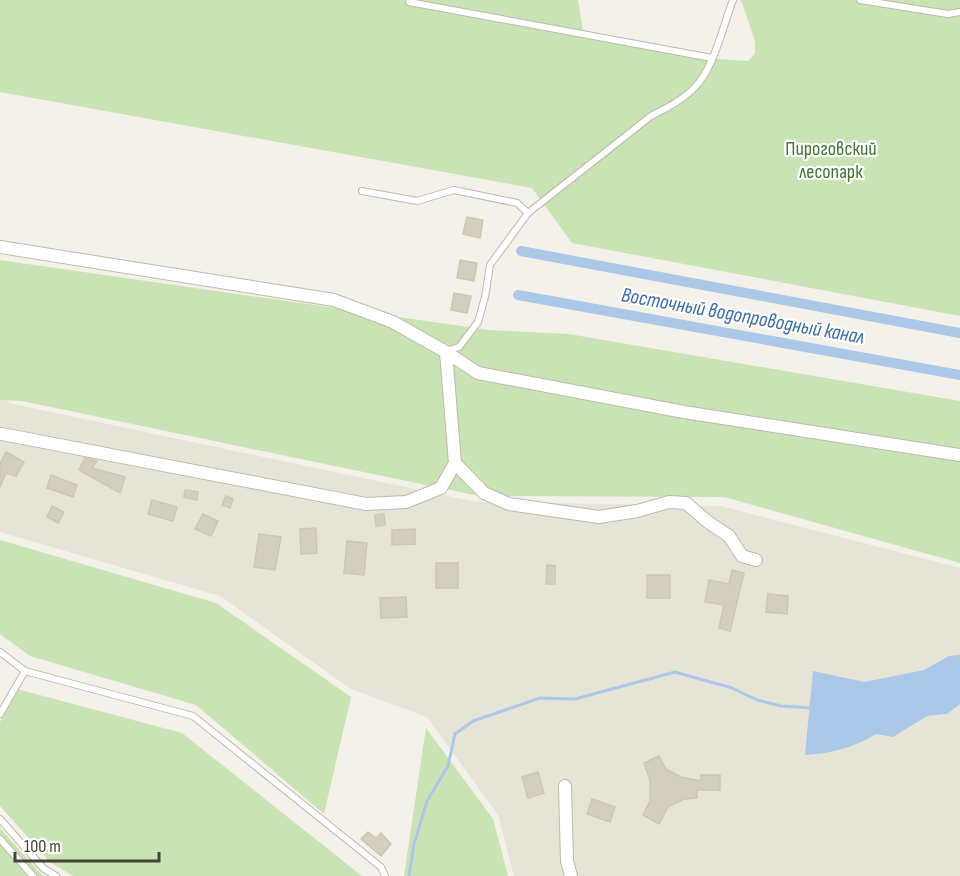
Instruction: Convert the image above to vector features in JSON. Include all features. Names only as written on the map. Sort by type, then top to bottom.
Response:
[{"type":"street","points":[[0,247],[334,300],[393,322],[478,373],[684,412],[960,455]]},
{"type":"street","points":[[2,434],[366,504],[406,502],[441,488],[455,463],[446,352]]},
{"type":"street","points":[[455,463],[484,493],[509,504],[599,517],[637,511],[669,502],[686,503],[729,536],[742,556],[756,560]]},
{"type":"street","points":[[566,786],[567,861],[571,876]]},
{"type":"lane","points":[[446,352],[459,347],[478,322],[490,265],[528,213],[651,116],[695,87],[712,58],[733,0]]},
{"type":"lane","points":[[860,0],[948,14],[960,12]]},
{"type":"lane","points":[[410,2],[712,58]]},
{"type":"lane","points":[[362,190],[417,201],[454,190],[517,203],[528,213]]},
{"type":"lane","points":[[0,652],[26,671],[193,716],[381,867],[385,876]]},
{"type":"lane","points":[[0,714],[26,671]]},
{"type":"lane","points":[[0,819],[43,868],[56,876]]},
{"type":"lane","points":[[0,838],[33,876]]},
{"type":"shaded area","points":[[0,396],[13,404],[476,502],[721,506],[960,568],[960,876],[514,876],[498,815],[427,717],[351,689],[220,596],[0,532]]},
{"type":"green space","name":"Пироговский лесопарк","points":[[0,0],[578,0],[584,36],[687,57],[748,61],[755,54],[755,41],[741,0],[960,0],[960,316],[572,243],[532,188],[0,92]]},
{"type":"green space","points":[[0,260],[489,330],[569,334],[960,401],[960,563],[724,497],[479,496],[22,401],[0,400]]},
{"type":"green space","points":[[0,540],[216,603],[351,697],[324,814],[196,705],[30,656],[0,634]]},
{"type":"green space","points":[[17,689],[182,733],[362,876],[73,876],[50,862],[0,806],[0,722]]},
{"type":"green space","points":[[426,728],[493,819],[508,876],[404,876]]},
{"type":"green space","points":[[0,828],[41,874],[45,876],[0,876]]},
{"type":"water","points":[[960,655],[960,704],[947,714],[927,716],[893,737],[876,734],[842,749],[805,755],[813,671],[864,682],[924,670],[949,656]]},
{"type":"building","points":[[467,217],[483,220],[480,238],[463,234]]},
{"type":"building","points":[[460,260],[477,263],[474,281],[457,278]]},
{"type":"building","points":[[454,293],[471,296],[467,313],[451,310]]},
{"type":"building","points":[[6,452],[24,462],[16,476],[6,473],[0,487],[0,464]]},
{"type":"building","points":[[85,458],[97,461],[92,468],[125,477],[120,493],[79,470]]},
{"type":"building","points":[[51,475],[77,485],[73,497],[47,488]]},
{"type":"building","points":[[185,490],[198,492],[197,500],[184,497]]},
{"type":"building","points":[[226,496],[233,499],[230,508],[222,505]]},
{"type":"building","points":[[152,500],[177,507],[173,521],[148,514]]},
{"type":"building","points":[[52,506],[64,512],[58,523],[47,517]]},
{"type":"building","points":[[203,514],[218,521],[211,536],[195,529]]},
{"type":"building","points":[[384,514],[385,525],[376,526],[375,515]]},
{"type":"building","points":[[316,528],[317,553],[301,554],[300,529]]},
{"type":"building","points":[[415,529],[415,544],[392,545],[392,530]]},
{"type":"building","points":[[259,534],[281,537],[275,570],[254,567]]},
{"type":"building","points":[[347,541],[367,543],[364,575],[344,573]]},
{"type":"building","points":[[436,563],[458,563],[458,588],[436,588]]},
{"type":"building","points":[[547,565],[555,566],[555,584],[546,584]]},
{"type":"building","points":[[732,570],[744,573],[730,631],[719,628],[724,605],[705,602],[709,580],[729,584]]},
{"type":"building","points":[[647,575],[670,575],[670,598],[647,598]]},
{"type":"building","points":[[768,594],[788,596],[787,614],[766,612]]},
{"type":"building","points":[[406,597],[407,617],[381,618],[380,598]]},
{"type":"building","points":[[659,756],[666,769],[681,777],[701,781],[701,775],[720,775],[720,790],[697,790],[697,798],[684,799],[668,807],[659,824],[643,815],[650,801],[650,780],[644,763]]},
{"type":"building","points":[[538,772],[544,793],[528,798],[522,777]]},
{"type":"building","points":[[592,799],[615,807],[610,822],[587,814]]},
{"type":"building","points":[[368,832],[376,838],[381,833],[391,844],[381,856],[361,839]]},
{"type":"waterway","name":"Восточный водопроводный канал","points":[[521,251],[960,333]]},
{"type":"waterway","name":"Восточный водопроводный канал","points":[[518,295],[960,375]]},
{"type":"waterway","points":[[409,876],[414,844],[427,801],[448,766],[455,734],[473,721],[540,698],[575,699],[675,672],[732,688],[757,700],[781,706],[812,708]]}]
